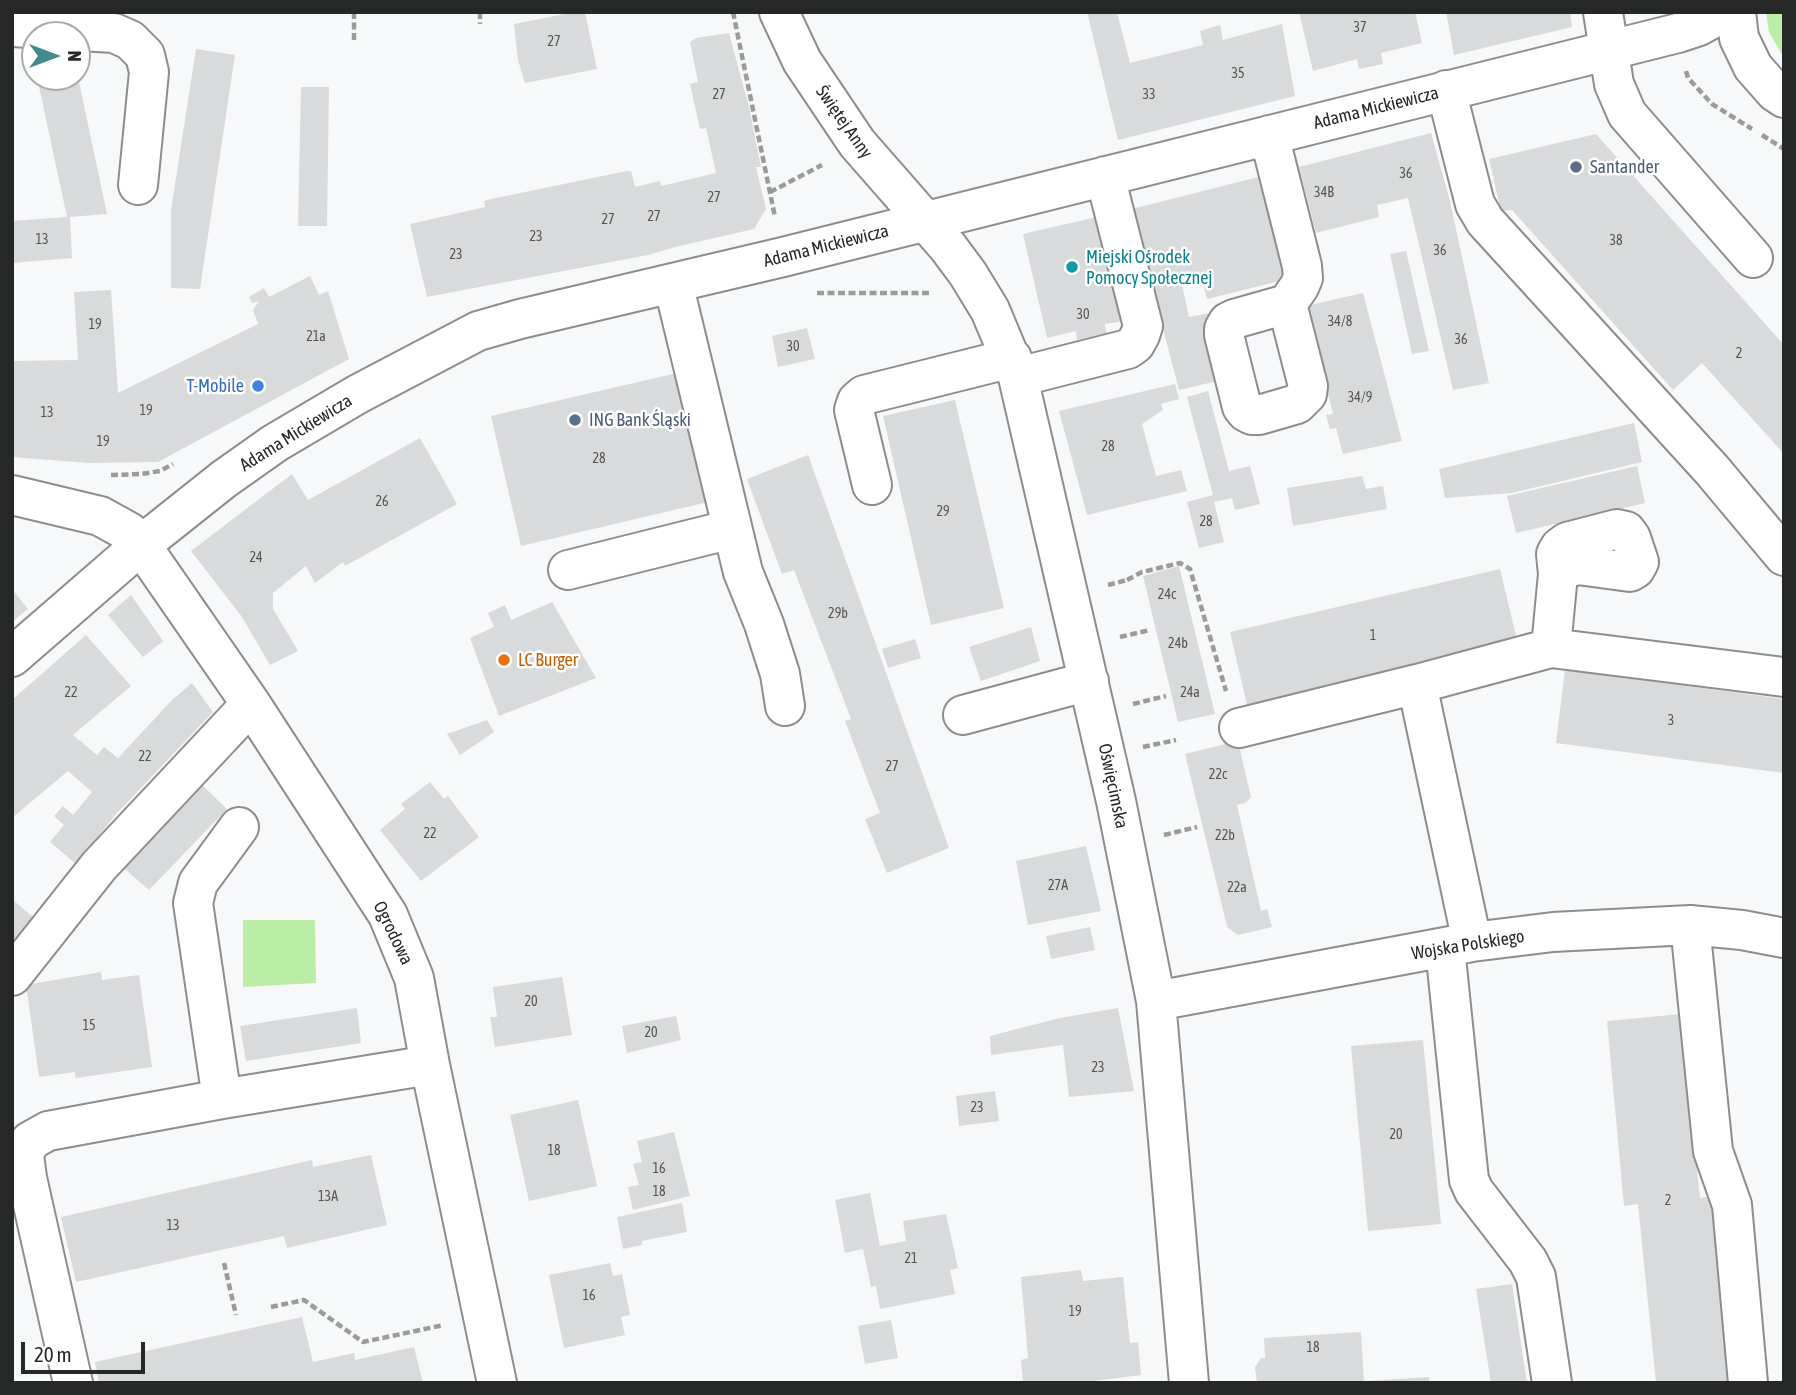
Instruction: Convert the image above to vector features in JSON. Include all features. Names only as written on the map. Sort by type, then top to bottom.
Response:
[{"type":"street","name":"Świętej Anny","points":[[779,12],[802,61],[843,123],[890,183],[926,221]]},
{"type":"street","points":[[1603,12],[1614,84],[1627,114],[1753,258]]},
{"type":"street","name":"Adama Mickiewicza","points":[[12,657],[141,545],[275,443],[358,394],[458,341],[500,324],[926,221],[1678,33],[1699,26],[1724,12]]},
{"type":"street","points":[[1735,12],[1739,38],[1753,67],[1775,92],[1784,98]]},
{"type":"street","points":[[12,27],[114,33],[130,40],[145,55],[149,72],[138,184]]},
{"type":"street","points":[[1446,90],[1475,204],[1485,221],[1712,470],[1784,556]]},
{"type":"street","points":[[1269,135],[1302,266],[1303,278],[1300,287],[1287,304]]},
{"type":"street","points":[[872,485],[854,410],[857,401],[864,395],[1128,349],[1135,344],[1143,326],[1105,176]]},
{"type":"street","name":"Oświęcimska","points":[[926,221],[959,260],[975,284],[990,310],[1015,368],[1089,681],[1156,1002],[1189,1383]]},
{"type":"street","points":[[673,283],[743,572],[780,674],[785,706]]},
{"type":"street","name":"Ogrodowa","points":[[12,495],[100,516],[129,532],[141,545],[251,704],[388,915],[414,978],[497,1383]]},
{"type":"street","points":[[568,570],[732,529]]},
{"type":"street","points":[[1551,648],[1558,574]]},
{"type":"street","points":[[1239,728],[1551,648],[1784,677]]},
{"type":"street","points":[[963,715],[1089,681]]},
{"type":"street","points":[[1417,684],[1459,945],[1469,1180],[1474,1191],[1528,1261],[1536,1277],[1552,1383]]},
{"type":"street","points":[[12,976],[99,866],[251,704]]},
{"type":"street","points":[[222,1099],[193,903],[198,883],[239,827]]},
{"type":"street","points":[[1690,925],[1713,1151],[1732,1205],[1748,1383]]},
{"type":"street","name":"Wojska Polskiego","points":[[1156,1002],[1459,945],[1553,932],[1690,925],[1742,930],[1784,938]]},
{"type":"street","points":[[73,1383],[27,1178],[24,1154],[30,1141],[48,1130],[430,1065]]},
{"type":"path","points":[[354,12],[354,40]]},
{"type":"path","points":[[480,12],[480,24]]},
{"type":"path","points":[[733,12],[777,228]]},
{"type":"path","points":[[770,192],[829,161]]},
{"type":"path","points":[[813,293],[938,293]]},
{"type":"path","points":[[1127,580],[1142,572],[1180,563],[1190,569],[1221,677],[1239,728]]},
{"type":"path","points":[[1103,586],[1138,577]]},
{"type":"path","points":[[1115,639],[1150,630]]},
{"type":"path","points":[[1131,705],[1166,696]]},
{"type":"path","points":[[1141,748],[1176,740]]},
{"type":"path","points":[[1162,836],[1197,827]]},
{"type":"path","points":[[224,1264],[236,1315]]},
{"type":"path","points":[[271,1307],[304,1300],[363,1342],[484,1317]]},
{"type":"green space","points":[[1766,12],[1784,12],[1784,58],[1769,32]]},
{"type":"green space","points":[[243,920],[315,920],[316,983],[243,987]]},
{"type":"building","points":[[585,12],[597,69],[525,83],[518,60],[514,24]]},
{"type":"building","points":[[1087,12],[1117,12],[1130,63],[1203,45],[1200,31],[1220,25],[1223,40],[1282,24],[1295,96],[1118,140]]},
{"type":"building","points":[[1299,12],[1415,12],[1422,43],[1381,53],[1383,64],[1359,69],[1357,59],[1313,71]]},
{"type":"building","points":[[1446,12],[1570,12],[1572,27],[1454,55]]},
{"type":"building","points":[[729,33],[749,107],[761,167],[756,167],[766,209],[754,229],[648,255],[427,297],[410,224],[485,207],[484,201],[491,199],[627,171],[631,171],[635,187],[660,181],[661,186],[716,173],[706,128],[700,129],[690,84],[698,82],[690,42],[696,38]]},
{"type":"building","points":[[196,49],[235,55],[200,289],[171,288],[171,210]]},
{"type":"building","points":[[301,87],[329,87],[327,226],[298,226]]},
{"type":"building","points":[[40,91],[81,91],[107,214],[70,217],[72,258],[12,263],[12,221],[67,217]]},
{"type":"building","points":[[1431,133],[1450,201],[1489,383],[1453,390],[1408,198],[1377,205],[1379,217],[1316,233],[1299,167]]},
{"type":"building","points":[[1596,134],[1784,345],[1784,454],[1702,363],[1673,390],[1512,210],[1501,211],[1489,159]]},
{"type":"building","points":[[1266,175],[1291,278],[1207,299],[1201,276],[1194,273],[1180,276],[1189,317],[1210,313],[1226,379],[1179,390],[1132,209]]},
{"type":"building","name":"Miejski Ośrodek Pomocy Społecznej","points":[[1101,216],[1125,321],[1105,324],[1106,333],[1077,340],[1076,331],[1047,338],[1023,234]]},
{"type":"building","points":[[1406,251],[1429,351],[1412,354],[1390,254]]},
{"type":"building","points":[[310,276],[319,295],[328,291],[349,359],[158,462],[88,463],[12,457],[12,361],[78,360],[74,292],[111,290],[118,393],[258,324],[253,310],[259,301],[252,303],[249,297],[264,288],[269,297]]},
{"type":"building","points":[[1363,293],[1402,441],[1343,454],[1336,428],[1330,429],[1326,415],[1333,414],[1306,306]]},
{"type":"building","points":[[807,328],[815,359],[778,367],[772,336]]},
{"type":"building","points":[[677,373],[708,502],[521,546],[491,416]]},
{"type":"building","points":[[1175,384],[1179,399],[1161,404],[1163,410],[1142,424],[1156,476],[1181,470],[1187,491],[1087,515],[1059,411]]},
{"type":"building","points":[[1208,391],[1229,471],[1250,466],[1260,504],[1235,510],[1232,498],[1214,502],[1224,542],[1199,548],[1187,502],[1213,495],[1187,397]]},
{"type":"building","points":[[955,400],[1004,608],[931,625],[883,416]]},
{"type":"building","points":[[1634,423],[1642,462],[1512,493],[1445,498],[1439,469]]},
{"type":"building","points":[[420,438],[457,504],[345,566],[343,562],[315,583],[306,566],[273,593],[273,609],[298,651],[270,665],[242,617],[191,551],[292,474],[308,500]]},
{"type":"building","points":[[808,455],[949,848],[887,873],[865,819],[880,813],[845,721],[851,719],[794,570],[782,574],[747,479]]},
{"type":"building","points":[[1637,466],[1645,503],[1516,533],[1507,496]]},
{"type":"building","points":[[1362,476],[1366,489],[1383,486],[1387,509],[1293,526],[1287,488]]},
{"type":"building","points":[[1179,566],[1215,714],[1178,722],[1143,576]]},
{"type":"building","points":[[1500,569],[1517,640],[1247,705],[1230,632]]},
{"type":"building","points":[[12,589],[28,609],[12,622]]},
{"type":"building","points":[[131,595],[163,641],[143,657],[108,615]]},
{"type":"building","points":[[552,602],[596,678],[499,716],[470,638],[494,627],[488,613],[505,605],[511,620]]},
{"type":"building","points":[[1031,627],[1040,661],[981,681],[969,647]]},
{"type":"building","points":[[86,635],[131,686],[73,735],[97,755],[104,747],[118,758],[172,700],[192,683],[213,712],[117,813],[76,864],[50,842],[64,825],[54,816],[63,806],[73,815],[92,792],[68,771],[12,818],[12,700]]},
{"type":"building","points":[[915,639],[921,658],[888,668],[882,649]]},
{"type":"building","points":[[1565,670],[1784,699],[1784,773],[1556,743]]},
{"type":"building","points":[[487,720],[494,732],[460,755],[447,734]]},
{"type":"building","points":[[1238,741],[1251,797],[1245,803],[1237,805],[1261,911],[1267,909],[1272,927],[1238,935],[1228,928],[1226,922],[1185,754]]},
{"type":"building","points":[[198,781],[227,809],[149,890],[119,864]]},
{"type":"building","points":[[430,782],[444,799],[448,796],[479,837],[421,881],[380,830],[405,809],[401,804]]},
{"type":"building","points":[[1086,846],[1101,911],[1028,925],[1016,861]]},
{"type":"building","points":[[12,899],[35,919],[12,948]]},
{"type":"building","points":[[1090,927],[1095,950],[1051,959],[1046,936]]},
{"type":"building","points":[[101,972],[102,980],[139,975],[152,1067],[76,1078],[75,1072],[39,1077],[26,985]]},
{"type":"building","points":[[562,977],[572,1035],[495,1047],[490,1017],[497,1017],[493,987]]},
{"type":"building","points":[[357,1008],[361,1043],[246,1061],[240,1026]]},
{"type":"building","points":[[1118,1008],[1134,1091],[1069,1097],[1063,1045],[991,1055],[990,1036],[1060,1018]]},
{"type":"building","points":[[1681,1014],[1700,1198],[1712,1196],[1730,1383],[1656,1383],[1638,1204],[1624,1206],[1607,1021]]},
{"type":"building","points":[[676,1016],[681,1040],[627,1053],[622,1026]]},
{"type":"building","points":[[1423,1040],[1441,1224],[1368,1231],[1351,1046]]},
{"type":"building","points":[[995,1091],[999,1121],[959,1126],[956,1096]]},
{"type":"building","points":[[578,1100],[597,1186],[529,1201],[510,1115]]},
{"type":"building","points":[[674,1132],[690,1196],[633,1210],[628,1187],[639,1185],[633,1164],[642,1162],[637,1141]]},
{"type":"building","points":[[371,1155],[387,1225],[287,1248],[284,1236],[76,1282],[61,1217],[312,1160],[313,1167]]},
{"type":"building","points":[[870,1193],[880,1246],[906,1241],[903,1221],[946,1214],[958,1268],[950,1270],[955,1294],[880,1309],[876,1286],[871,1287],[863,1249],[845,1253],[835,1200]]},
{"type":"building","points":[[682,1203],[687,1232],[642,1241],[642,1245],[623,1249],[617,1217]]},
{"type":"building","points":[[610,1263],[613,1276],[622,1274],[630,1315],[621,1317],[625,1335],[564,1348],[549,1275]]},
{"type":"building","points":[[1081,1270],[1083,1281],[1123,1277],[1130,1343],[1138,1342],[1141,1375],[1094,1381],[1095,1383],[1023,1383],[1021,1360],[1028,1358],[1021,1277]]},
{"type":"building","points":[[1512,1284],[1527,1383],[1491,1383],[1476,1289]]},
{"type":"building","points":[[302,1317],[313,1362],[354,1353],[355,1360],[414,1347],[423,1383],[99,1383],[95,1362]]},
{"type":"building","points":[[891,1320],[898,1358],[865,1364],[858,1326]]},
{"type":"building","points":[[1361,1332],[1364,1383],[1257,1383],[1255,1367],[1261,1358],[1265,1358],[1264,1338]]},
{"type":"building","points":[[1429,1377],[1429,1383],[1366,1383],[1366,1381]]},
{"type":"place","name":"Santander","points":[[1576,167]]},
{"type":"place","name":"Miejski Ośrodek Pomocy Społecznej","points":[[1072,267]]},
{"type":"place","name":"T-Mobile","points":[[258,386]]},
{"type":"place","name":"ING Bank Śląski","points":[[575,420]]},
{"type":"place","name":"LC Burger","points":[[504,660]]}]
